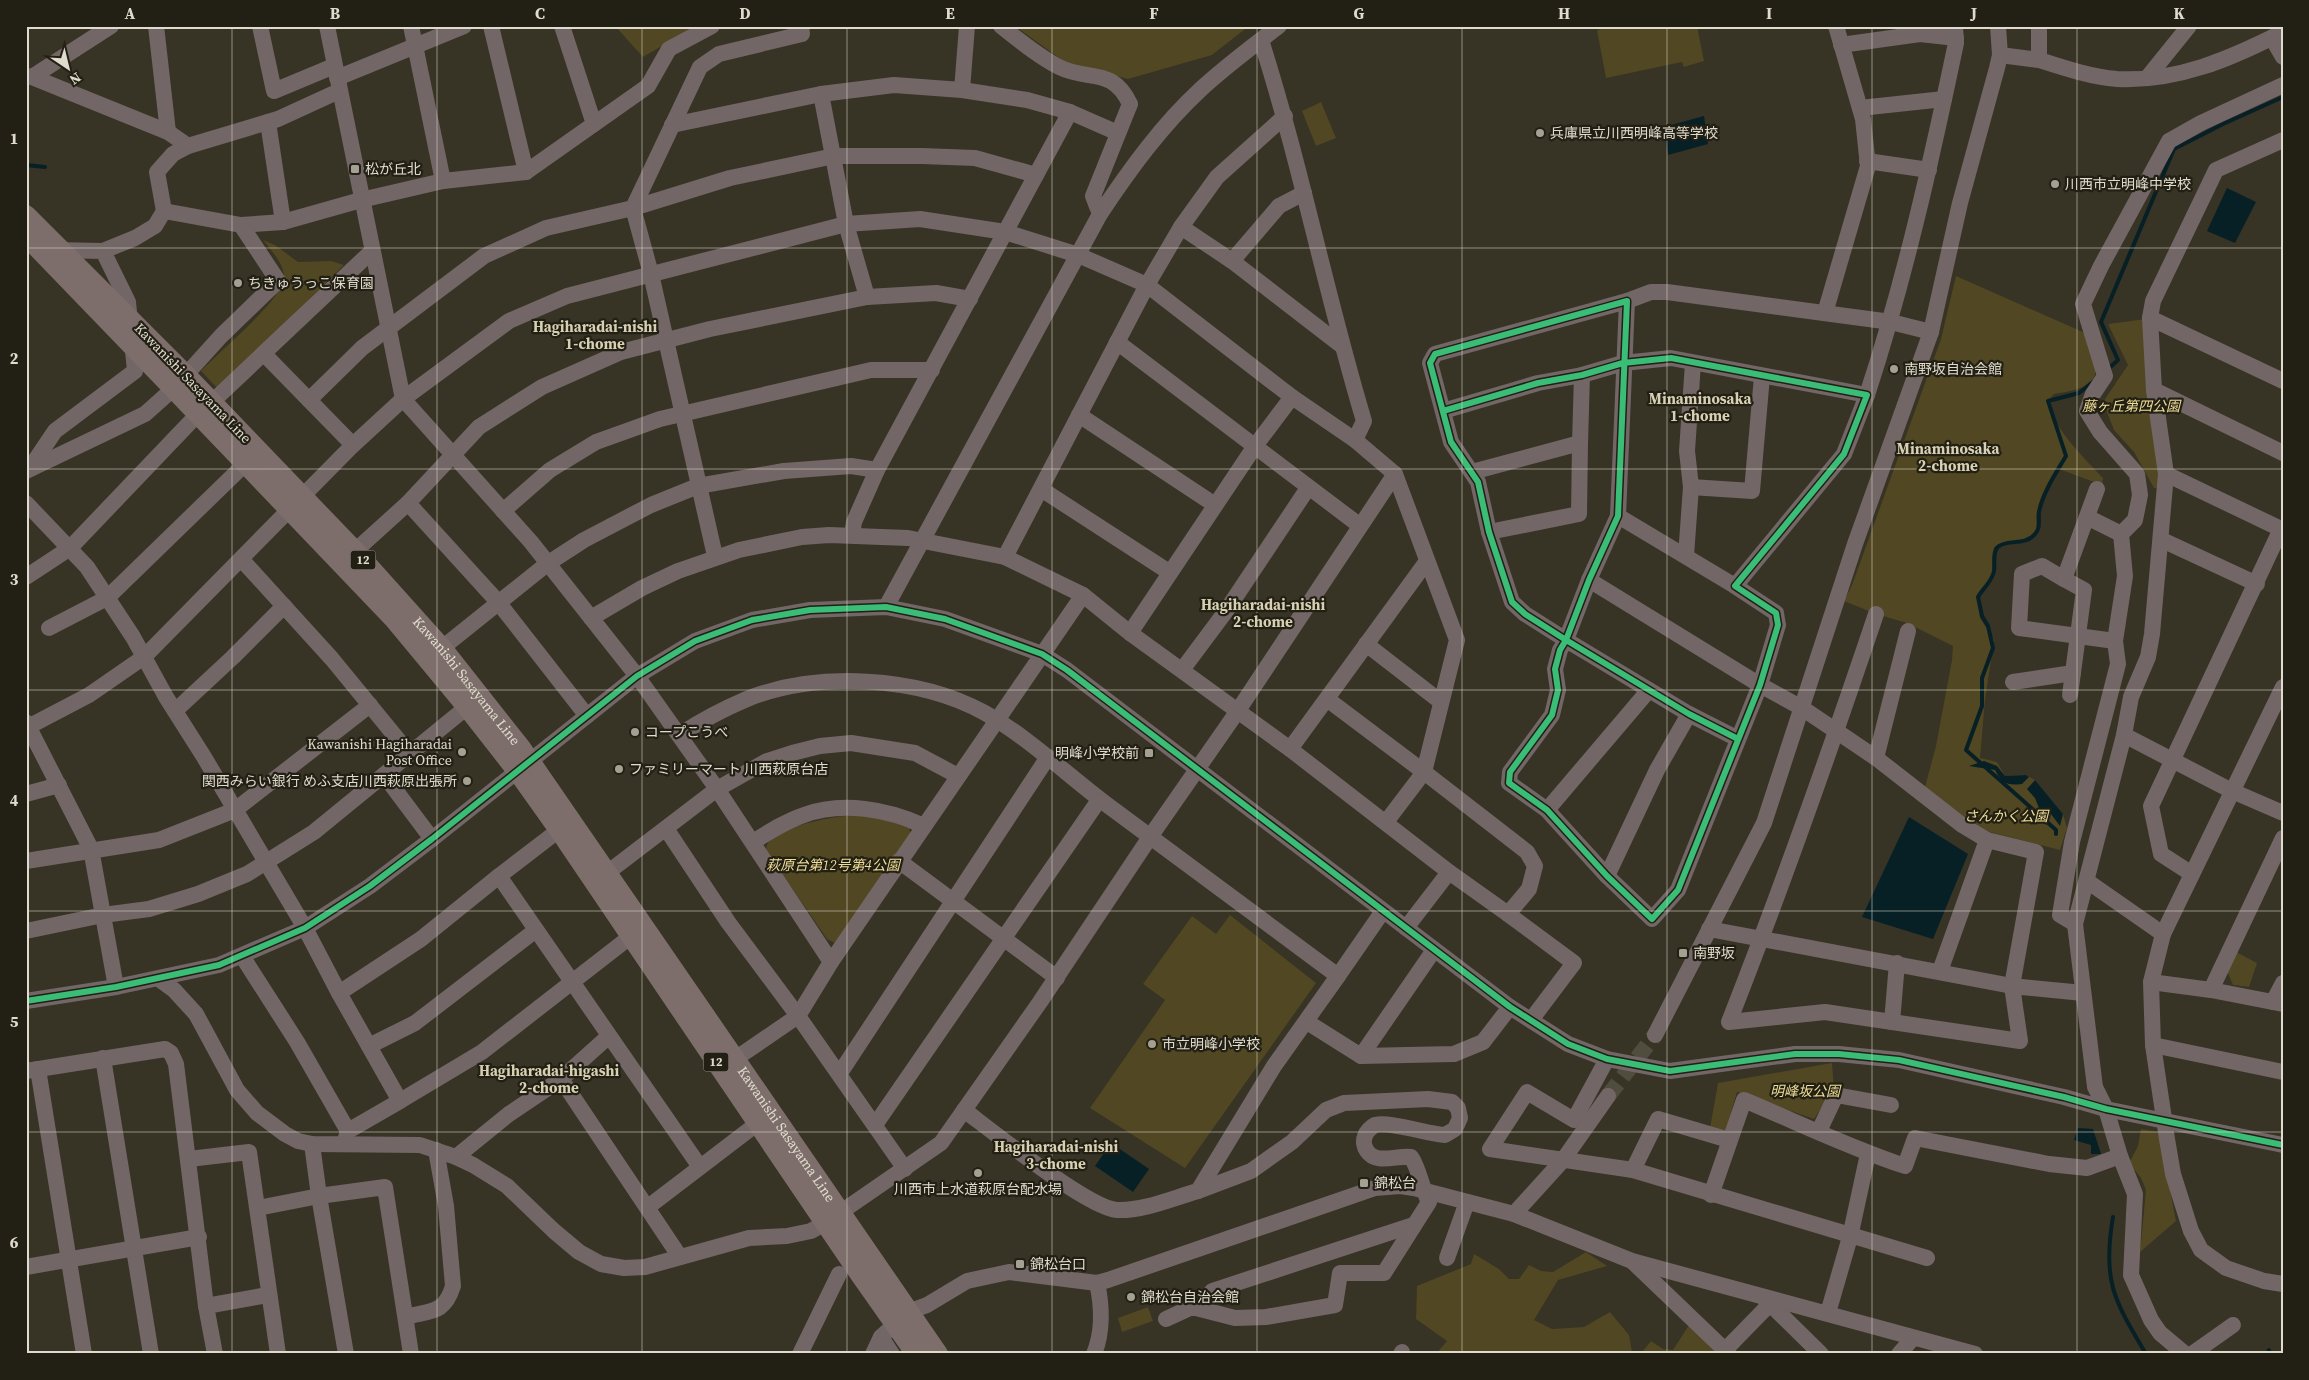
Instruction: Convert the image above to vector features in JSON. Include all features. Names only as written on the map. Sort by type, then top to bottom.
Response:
[{"type":"main road","name":"Kawanishi Sasayama Line","points":[[26,215],[178,380],[296,504],[467,707],[523,766],[559,830],[630,937],[758,1123],[833,1218]]},
{"type":"main road","name":"Kawanishi Sasayama Line","points":[[26,236],[178,380]]},
{"type":"main road","name":"Kawanishi Sasayama Line","points":[[205,408],[245,464],[355,551],[442,648],[523,766],[607,873],[735,1059],[833,1218],[894,1325],[916,1354]]},
{"type":"main road","name":"Kawanishi Sasayama Line","points":[[894,1325],[938,1354]]},
{"type":"street","points":[[82,26],[94,37]]},
{"type":"street","points":[[29,77],[111,26]]},
{"type":"street","points":[[156,26],[168,132]]},
{"type":"street","points":[[260,26],[274,91],[337,78]]},
{"type":"street","points":[[327,26],[403,399],[503,511],[592,618],[637,676],[718,789],[831,962]]},
{"type":"street","points":[[411,26],[443,181]]},
{"type":"street","points":[[26,249],[103,251],[135,238],[155,226],[164,211],[157,172],[174,154],[188,146],[268,122],[337,78],[464,26]]},
{"type":"street","points":[[491,26],[526,172]]},
{"type":"street","points":[[562,26],[594,124]]},
{"type":"street","points":[[164,211],[241,225],[283,222],[361,200],[443,181],[526,172],[648,86],[669,49],[712,26]]},
{"type":"street","points":[[715,556],[633,208],[700,67],[719,54],[802,34],[801,26]]},
{"type":"street","points":[[962,90],[967,26]]},
{"type":"street","points":[[1001,26],[1027,47],[1060,68],[1111,80],[1124,92],[1130,104],[1093,196],[1100,214]]},
{"type":"street","points":[[886,607],[1100,214],[1132,167],[1165,127],[1201,89],[1280,26]]},
{"type":"street","points":[[1825,313],[1868,166],[1863,119],[1836,26]]},
{"type":"street","points":[[1655,1035],[1764,823],[1855,544],[1931,332],[1960,203],[2000,55],[1998,26]]},
{"type":"street","points":[[2039,26],[2039,60]]},
{"type":"street","points":[[2147,78],[2189,26]]},
{"type":"street","points":[[1735,586],[1844,454],[1867,395],[1891,322],[1929,170],[1944,99],[1955,32],[1920,34],[1841,45]]},
{"type":"street","points":[[2000,55],[2039,60],[2072,70],[2116,79],[2168,77],[2195,71],[2277,35],[2283,57]]},
{"type":"street","points":[[1261,40],[1285,116],[1342,346],[1364,421],[1355,440]]},
{"type":"street","points":[[29,77],[168,132],[188,146]]},
{"type":"street","points":[[672,125],[821,94],[894,85],[962,90],[1027,100],[1070,112],[1118,133]]},
{"type":"street","points":[[2121,534],[2135,520],[2140,495],[2137,474],[2100,432],[2087,411],[2103,371],[2083,304],[2101,266],[2169,141],[2201,123],[2244,106],[2283,86]]},
{"type":"street","points":[[821,94],[846,224],[866,297]]},
{"type":"street","points":[[1860,108],[1944,99]]},
{"type":"street","points":[[852,535],[854,522],[877,470],[1070,112]]},
{"type":"street","points":[[1005,557],[1147,285],[1181,227],[1217,177],[1285,116]]},
{"type":"street","points":[[268,122],[283,222]]},
{"type":"street","points":[[2069,920],[2087,881],[2124,735],[2131,696],[2148,657],[2162,540],[2166,474],[2154,390],[2150,318],[2153,301],[2216,170],[2283,140]]},
{"type":"street","points":[[309,400],[362,348],[447,282],[484,256],[546,228],[633,208],[730,178],[834,156],[976,158],[1036,174]]},
{"type":"street","points":[[1867,160],[1929,170]]},
{"type":"street","points":[[1232,261],[1279,206],[1304,193]]},
{"type":"street","points":[[116,987],[91,849],[27,726],[89,695],[144,657],[242,560],[353,445],[403,399],[509,321],[567,296],[846,224],[920,219],[1005,232],[1078,255],[1147,285],[1292,397],[1355,440],[1394,474],[1457,640],[1424,772],[1386,822]]},
{"type":"street","points":[[27,470],[145,414],[278,281],[241,225]]},
{"type":"street","points":[[1181,227],[1232,261],[1342,346]]},
{"type":"street","points":[[27,470],[55,431],[135,371],[128,302],[103,251]]},
{"type":"street","points":[[26,577],[70,548],[205,408],[372,251]]},
{"type":"street","points":[[1738,739],[1689,714],[1566,640],[1525,614],[1512,602],[1489,532],[1478,482],[1451,442],[1430,363],[1435,354],[1627,301],[1651,292],[1667,292],[1891,322],[1931,332]]},
{"type":"street","points":[[355,551],[408,503],[479,427],[542,387],[621,352],[665,340],[866,297],[936,293],[970,299]]},
{"type":"street","points":[[1618,516],[1735,586],[1776,613],[1778,625],[1760,685],[1678,890],[1652,918],[1607,876],[1547,810],[1509,783],[1510,772],[1552,715],[1558,690],[1554,669],[1560,650],[1566,640],[1588,580],[1618,516],[1622,478],[1623,363],[1627,301]]},
{"type":"street","points":[[2150,318],[2283,381]]},
{"type":"street","points":[[1118,342],[1359,525]]},
{"type":"street","points":[[264,354],[353,445]]},
{"type":"street","points":[[1442,411],[1538,383],[1582,375],[1623,363],[1671,358],[1867,395]]},
{"type":"street","points":[[1686,556],[1691,487],[1687,451],[1693,363]]},
{"type":"street","points":[[503,511],[550,470],[596,442],[660,419],[871,370],[932,370]]},
{"type":"street","points":[[1489,532],[1579,514],[1582,375]]},
{"type":"street","points":[[1691,487],[1752,492],[1762,376]]},
{"type":"street","points":[[2154,390],[2283,453]]},
{"type":"street","points":[[1130,633],[1255,446],[1292,397]]},
{"type":"street","points":[[1079,415],[1215,505]]},
{"type":"street","points":[[1472,472],[1580,443]]},
{"type":"street","points":[[49,628],[108,598],[245,464]]},
{"type":"street","points":[[442,648],[547,564],[617,521],[698,486],[784,471],[851,466],[877,470]]},
{"type":"street","points":[[159,979],[174,990],[196,1014],[237,1090],[257,1113],[285,1134],[298,1141],[312,1144],[346,1137],[420,1145],[456,1157],[507,1186],[560,1237],[579,1252],[601,1264],[624,1268],[645,1267],[749,1238],[786,1236],[812,1231],[941,1143],[1057,978],[1150,837],[1198,770],[1394,474]]},
{"type":"street","points":[[2166,474],[2282,530],[2174,760],[2150,806],[2161,854],[2192,874]]},
{"type":"street","points":[[1182,670],[1226,611],[1308,488]]},
{"type":"street","points":[[1041,489],[1169,572]]},
{"type":"street","points":[[2064,578],[2097,489]]},
{"type":"street","points":[[408,503],[498,602],[587,716]]},
{"type":"street","points":[[26,504],[87,567],[108,598],[235,810],[265,864],[305,928],[400,1101]]},
{"type":"street","points":[[2087,517],[2121,534]]},
{"type":"street","points":[[2121,534],[2125,576],[2115,640],[2118,664],[2072,842],[2069,920],[2083,993],[2095,1087],[2106,1109],[2120,1156],[2135,1194],[2131,1275],[2151,1320],[2160,1333],[2185,1354]]},
{"type":"street","points":[[592,618],[642,588],[715,556],[768,542],[802,537],[852,535],[924,540],[1005,557],[1083,595],[1130,633],[1290,750],[1449,872],[1574,963],[1531,1020]]},
{"type":"street","points":[[2162,540],[2257,584]]},
{"type":"street","points":[[242,560],[284,606],[409,753]]},
{"type":"street","points":[[1290,750],[1427,561]]},
{"type":"street","points":[[2070,695],[2077,635],[2084,590],[2042,566],[2022,574],[2019,628],[2077,635],[2115,640]]},
{"type":"street","points":[[1588,580],[1760,685],[1802,708],[1836,732],[1876,758],[1962,825],[1987,840],[2036,852],[2012,986],[2020,1041],[1825,1012],[1729,1022],[1762,939],[1836,732],[1876,614]]},
{"type":"street","points":[[735,1059],[798,1016],[831,962],[899,861],[1083,595]]},
{"type":"street","points":[[174,711],[233,657],[284,606]]},
{"type":"street","points":[[26,1001],[116,987],[220,965],[305,928],[370,886],[432,839],[637,676],[695,641],[752,620],[810,610],[886,607],[945,619],[1042,654],[1067,670],[1434,950],[1510,1006],[1568,1044],[1607,1059],[1670,1070],[1795,1054],[1839,1054],[1898,1060],[2064,1097],[2106,1109],[2283,1145]]},
{"type":"street","points":[[1876,758],[1908,631]]},
{"type":"street","points":[[1366,644],[1442,702]]},
{"type":"street","points":[[2012,682],[2072,673]]},
{"type":"street","points":[[680,735],[714,714],[749,698],[792,686],[849,680],[920,687],[983,712],[996,720],[1048,757],[1099,800],[1338,976]]},
{"type":"street","points":[[2283,687],[2162,934],[2151,982],[2153,1046],[2173,1174],[2191,1231],[2201,1250],[2226,1268],[2264,1281],[2283,1284]]},
{"type":"street","points":[[1547,810],[1649,690]]},
{"type":"street","points":[[1328,699],[1527,852],[1536,866],[1529,890],[1508,914]]},
{"type":"street","points":[[26,861],[91,849],[159,840],[235,810],[370,706]]},
{"type":"street","points":[[26,931],[103,915],[149,909],[198,894],[247,874],[314,832],[467,707]]},
{"type":"street","points":[[1607,876],[1657,770],[1689,714]]},
{"type":"street","points":[[2124,735],[2232,791],[2283,813]]},
{"type":"street","points":[[607,873],[667,830],[718,789],[767,761],[820,746],[851,744],[915,753],[958,776]]},
{"type":"street","points":[[840,1073],[1048,757]]},
{"type":"street","points":[[384,774],[432,839]]},
{"type":"street","points":[[26,794],[59,785]]},
{"type":"street","points":[[875,1125],[1099,800]]},
{"type":"street","points":[[753,842],[805,814],[831,810],[860,808],[887,812],[924,826]]},
{"type":"street","points":[[339,993],[421,939],[559,830]]},
{"type":"street","points":[[667,830],[728,922],[840,1073],[905,1169]]},
{"type":"street","points":[[2211,990],[2283,838]]},
{"type":"street","points":[[1940,971],[1987,840]]},
{"type":"street","points":[[899,861],[1057,978]]},
{"type":"street","points":[[1406,928],[1449,872]]},
{"type":"street","points":[[499,876],[700,1167]]},
{"type":"street","points":[[2087,881],[2162,934]]},
{"type":"street","points":[[1198,1191],[1274,1066],[1307,1022],[1383,911]]},
{"type":"street","points":[[1709,929],[2012,986],[2083,993]]},
{"type":"street","points":[[369,1046],[415,1023],[536,930]]},
{"type":"street","points":[[346,1137],[400,1101],[482,1052],[630,937]]},
{"type":"street","points":[[1361,1056],[1434,950]]},
{"type":"street","points":[[242,956],[297,1042],[346,1137]]},
{"type":"street","points":[[1892,1022],[1897,963]]},
{"type":"street","points":[[2151,982],[2211,990],[2278,1003],[2283,983]]},
{"type":"street","points":[[1307,1022],[1361,1056],[1454,1054],[1483,1042],[1510,1006]]},
{"type":"street","points":[[456,1157],[508,1114],[561,1079],[609,1036]]},
{"type":"street","points":[[2153,1046],[2283,1072]]},
{"type":"street","points":[[84,1354],[69,1259],[32,1070],[166,1049],[172,1053],[176,1064],[199,1237],[206,1306],[215,1354]]},
{"type":"street","points":[[103,1058],[151,1354]]},
{"type":"street","points":[[1607,1059],[1574,1120],[1527,1092],[1490,1149],[1633,1170],[1850,1237],[1927,1258]]},
{"type":"street","points":[[561,1079],[680,1257]]},
{"type":"street","points":[[1819,1131],[1836,1095],[1892,1105]]},
{"type":"street","points":[[1514,1214],[1563,1160],[1608,1096]]},
{"type":"street","points":[[964,1110],[1080,1194],[1115,1210],[1141,1208],[1198,1191],[1251,1170],[1292,1142],[1326,1110],[1344,1103],[1428,1099],[1452,1102],[1458,1108],[1460,1118],[1455,1128],[1445,1135],[1389,1125],[1375,1126],[1367,1132],[1364,1140],[1365,1149],[1369,1154],[1378,1159],[1411,1157],[1429,1202],[1412,1225],[1384,1273],[1340,1273],[1335,1305],[1266,1317],[1235,1318],[1192,1307],[1166,1319]]},
{"type":"street","points":[[1711,1194],[1744,1100],[1819,1131],[1868,1154],[1905,1166],[1915,1138],[2049,1164],[2087,1168],[2120,1156]]},
{"type":"street","points":[[1633,1170],[1658,1119],[1729,1140]]},
{"type":"street","points":[[648,1207],[758,1123]]},
{"type":"street","points":[[312,1144],[346,1354]]},
{"type":"street","points":[[406,1318],[434,1312],[450,1296],[453,1286],[446,1206],[436,1150]]},
{"type":"street","points":[[189,1159],[248,1152],[258,1208],[268,1295],[278,1354]]},
{"type":"street","points":[[1828,1313],[1850,1237],[1868,1154]]},
{"type":"street","points":[[873,1354],[894,1325],[967,1281],[1009,1272],[1097,1283],[1375,1188],[1400,1186],[1514,1214],[1632,1261],[1765,1299],[1828,1313],[1975,1354]]},
{"type":"street","points":[[258,1208],[319,1196],[384,1187],[411,1354]]},
{"type":"street","points":[[1447,1258],[1468,1202]]},
{"type":"street","points":[[1203,1310],[1212,1291],[1412,1225]]},
{"type":"street","points":[[26,1267],[199,1237]]},
{"type":"street","points":[[1632,1261],[1727,1352],[1765,1299]]},
{"type":"street","points":[[800,1354],[839,1274]]},
{"type":"street","points":[[1094,1354],[1098,1346],[1102,1304],[1097,1283]]},
{"type":"street","points":[[206,1306],[268,1295]]},
{"type":"street","points":[[1765,1299],[1821,1354]]},
{"type":"street","points":[[892,1354],[894,1325]]},
{"type":"street","points":[[2192,1354],[2233,1325]]},
{"type":"street","points":[[1899,1354],[1914,1338]]},
{"type":"street","points":[[1914,1338],[1928,1354]]},
{"type":"green space","points":[[615,26],[696,26],[643,57]]},
{"type":"green space","points":[[1015,26],[1249,26],[1212,55],[1128,79],[1066,63]]},
{"type":"green space","points":[[1614,26],[1697,26],[1704,61],[1684,67],[1682,62],[1606,78],[1597,30]]},
{"type":"green space","points":[[1321,102],[1336,138],[1316,146],[1302,111]]},
{"type":"green space","points":[[263,240],[275,245],[298,262],[331,261],[344,265],[218,389],[201,371],[272,301],[284,280],[283,269],[274,253]]},
{"type":"green space","name":"さんかく公園","points":[[1956,276],[2085,333],[2094,360],[2094,377],[2090,383],[2071,391],[2054,394],[2048,401],[2055,421],[2062,432],[2103,478],[2102,485],[2059,469],[2048,483],[2038,505],[2034,534],[2020,542],[2003,543],[1994,548],[1991,579],[1977,597],[1980,618],[1994,640],[1985,700],[1980,758],[1997,762],[2005,776],[2026,775],[2035,780],[2063,814],[2067,828],[2060,850],[1982,830],[1925,787],[1936,746],[1953,646],[1907,623],[1876,614],[1844,601],[1852,585],[1941,339]]},
{"type":"green space","name":"藤ヶ丘第四公園","points":[[2146,319],[2163,489],[2154,488],[2134,452],[2114,430],[2103,402],[2128,365],[2108,324]]},
{"type":"green space","name":"萩原台第12号第4公園","points":[[851,815],[876,816],[909,828],[911,834],[835,943],[827,939],[766,850],[769,842],[776,835],[788,829],[816,821]]},
{"type":"green space","points":[[1230,915],[1316,983],[1185,1168],[1090,1108],[1165,1000],[1143,984],[1192,916],[1216,934]]},
{"type":"green space","points":[[2236,952],[2257,963],[2249,987],[2233,985],[2226,969]]},
{"type":"green space","name":"明峰坂公園","points":[[1832,1063],[1834,1089],[1814,1119],[1737,1092],[1725,1132],[1710,1128],[1718,1083]]},
{"type":"green space","points":[[2141,1129],[2159,1132],[2176,1221],[2140,1252],[2146,1190],[2141,1178],[2129,1163],[2138,1146]]},
{"type":"green space","points":[[1586,1252],[1607,1266],[1558,1280],[1534,1320],[1552,1329],[1584,1327],[1610,1312],[1629,1335],[1632,1352],[1643,1351],[1651,1341],[1663,1349],[1673,1350],[1691,1322],[1724,1354],[1436,1354],[1447,1341],[1416,1319],[1417,1286],[1471,1264],[1474,1254],[1499,1269],[1509,1279],[1519,1279],[1529,1265],[1541,1271],[1553,1272]]},
{"type":"green space","points":[[1148,1307],[1153,1321],[1122,1332],[1118,1318]]},
{"type":"water","points":[[1704,116],[1708,144],[1668,155],[1664,127]]},
{"type":"water","points":[[2227,188],[2256,202],[2235,243],[2207,231]]},
{"type":"water","points":[[1984,761],[1997,766],[2005,776],[2026,775],[2029,777],[2022,784],[2009,784],[2000,778],[1995,770],[1969,766]]},
{"type":"water","points":[[2035,780],[2063,814],[2060,826],[2051,814],[2039,808],[2035,798],[2027,789]]},
{"type":"water","points":[[1909,817],[1968,854],[1933,939],[1862,917]]},
{"type":"water","points":[[2078,1128],[2093,1129],[2101,1154],[2091,1154],[2091,1145],[2074,1140]]},
{"type":"water","points":[[1111,1143],[1149,1169],[1133,1192],[1095,1166]]},
{"type":"waterway","points":[[2107,370],[2118,360],[2101,322],[2174,149],[2283,97]]},
{"type":"waterway","points":[[26,165],[45,167]]},
{"type":"waterway","points":[[2056,834],[2056,830],[1966,750],[1982,706],[1982,678],[1993,648],[1988,626],[1982,616],[1978,597],[1993,575],[1995,551],[1997,548],[2003,544],[2027,540],[2037,532],[2039,512],[2044,497],[2066,456],[2048,401],[2079,393],[2094,381]]},
{"type":"waterway","points":[[2113,1217],[2109,1258],[2113,1289],[2126,1319],[2146,1354]]},
{"type":"waterway","points":[[2267,1354],[2269,1350]]},
{"type":"tunnel","points":[[1608,1096],[1655,1035]]},
{"type":"cycle path","points":[[1443,411],[1538,383],[1582,375],[1623,363],[1671,358],[1867,395],[1844,454],[1735,586],[1776,613],[1778,625],[1760,685],[1678,890],[1652,919],[1607,876],[1547,810],[1509,783],[1510,772],[1552,715],[1558,690],[1555,669],[1560,650],[1566,640],[1589,580],[1618,516],[1627,301],[1435,354],[1430,363],[1451,442],[1478,482],[1489,532],[1512,602],[1525,614],[1566,640],[1689,714],[1738,739]]},
{"type":"cycle path","points":[[26,1001],[116,987],[219,965],[305,928],[370,886],[432,839],[637,676],[695,641],[752,620],[810,610],[886,607],[945,619],[1042,654],[1067,670],[1510,1007],[1568,1044],[1607,1059],[1670,1071],[1795,1054],[1839,1054],[1899,1060],[2064,1097],[2106,1109],[2283,1145]]},
{"type":"place","name":"兵庫県立川西明峰高等学校","points":[[1540,133]]},
{"type":"place","name":"松が丘北","points":[[355,169]]},
{"type":"place","name":"川西市立明峰中学校","points":[[2055,184]]},
{"type":"place","name":"ちきゅうっこ保育園","points":[[238,283]]},
{"type":"place","name":"南野坂自治会館","points":[[1894,369]]},
{"type":"place","name":"コープこうべ","points":[[635,732]]},
{"type":"place","name":"Kawanishi Hagiharadai Post Office","points":[[462,752]]},
{"type":"place","name":"明峰小学校前","points":[[1149,753]]},
{"type":"place","name":"ファミリーマート 川西萩原台店","points":[[619,769]]},
{"type":"place","name":"関西みらい銀行 めふ支店川西萩原出張所","points":[[467,781]]},
{"type":"place","name":"南野坂","points":[[1683,953]]},
{"type":"place","name":"市立明峰小学校","points":[[1152,1044]]},
{"type":"place","name":"川西市上水道萩原台配水場","points":[[978,1173]]},
{"type":"place","name":"錦松台","points":[[1364,1183]]},
{"type":"place","name":"錦松台口","points":[[1020,1264]]},
{"type":"place","name":"錦松台自治会館","points":[[1131,1297]]},
{"type":"district","name":"Hagiharadai-nishi 1-chome","points":[[595,334]]},
{"type":"district","name":"Minaminosaka 1-chome","points":[[1700,406]]},
{"type":"district","name":"Minaminosaka 2-chome","points":[[1948,456]]},
{"type":"district","name":"Hagiharadai-nishi 2-chome","points":[[1263,612]]},
{"type":"district","name":"Hagiharadai-higashi 2-chome","points":[[549,1078]]},
{"type":"district","name":"Hagiharadai-nishi 3-chome","points":[[1056,1154]]}]
